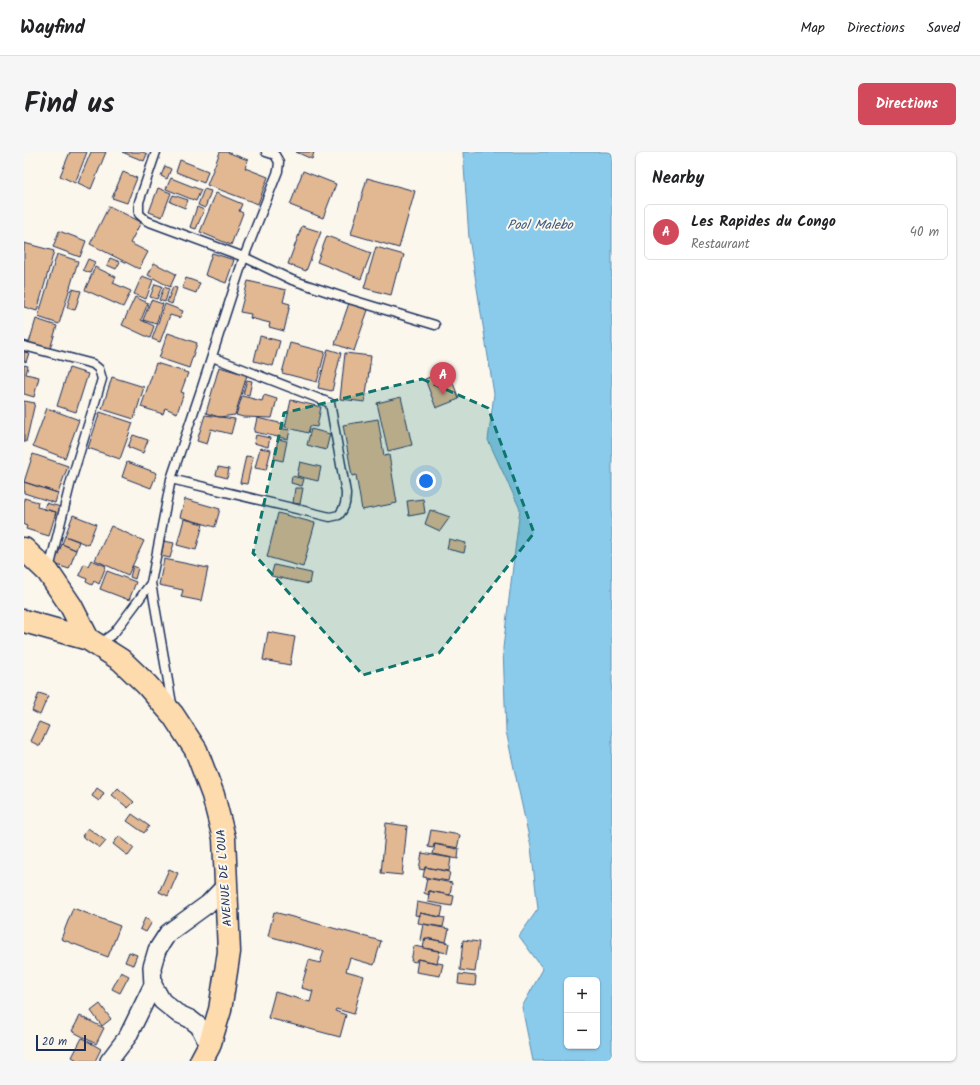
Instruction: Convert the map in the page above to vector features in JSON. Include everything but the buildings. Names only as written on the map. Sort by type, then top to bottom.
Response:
[{"type":"main road","points":[[24,549],[48,572],[72,606],[93,642]]},
{"type":"main road","name":"AVENUE DE L'OUA","points":[[24,621],[93,642],[120,660],[147,685],[173,715],[196,750],[213,795],[224,838],[228,952],[220,1010],[205,1054]]},
{"type":"street","points":[[205,1054],[199,1026],[190,1019],[177,1013],[162,1001],[153,985],[152,967],[158,950],[168,933],[208,904],[226,885]]},
{"type":"street","points":[[109,1061],[128,1036],[153,985]]},
{"type":"lane","points":[[156,152],[139,202],[139,214],[147,221],[244,257],[292,280],[435,326]]},
{"type":"lane","points":[[173,715],[152,583],[171,479],[244,257],[278,171],[279,162],[275,155],[266,152]]},
{"type":"lane","points":[[24,346],[93,364],[99,369],[102,379],[71,481],[48,572]]},
{"type":"lane","points":[[171,479],[330,516],[339,515],[346,505],[346,493],[330,404],[212,357]]},
{"type":"lane","points":[[93,642],[114,633],[152,583]]},
{"type":"highlighted area","points":[[422,379],[488,408],[534,533],[439,653],[363,675],[253,553],[284,413]]},
{"type":"water","name":"Pool Malebo","points":[[463,152],[612,152],[612,1061],[533,1061],[522,1007],[543,969],[519,936],[538,909],[531,847],[506,731],[503,648],[520,509],[488,440],[494,394],[469,238]]},
{"type":"place","name":"Les Rapides du Congo","points":[[443,395]]}]
